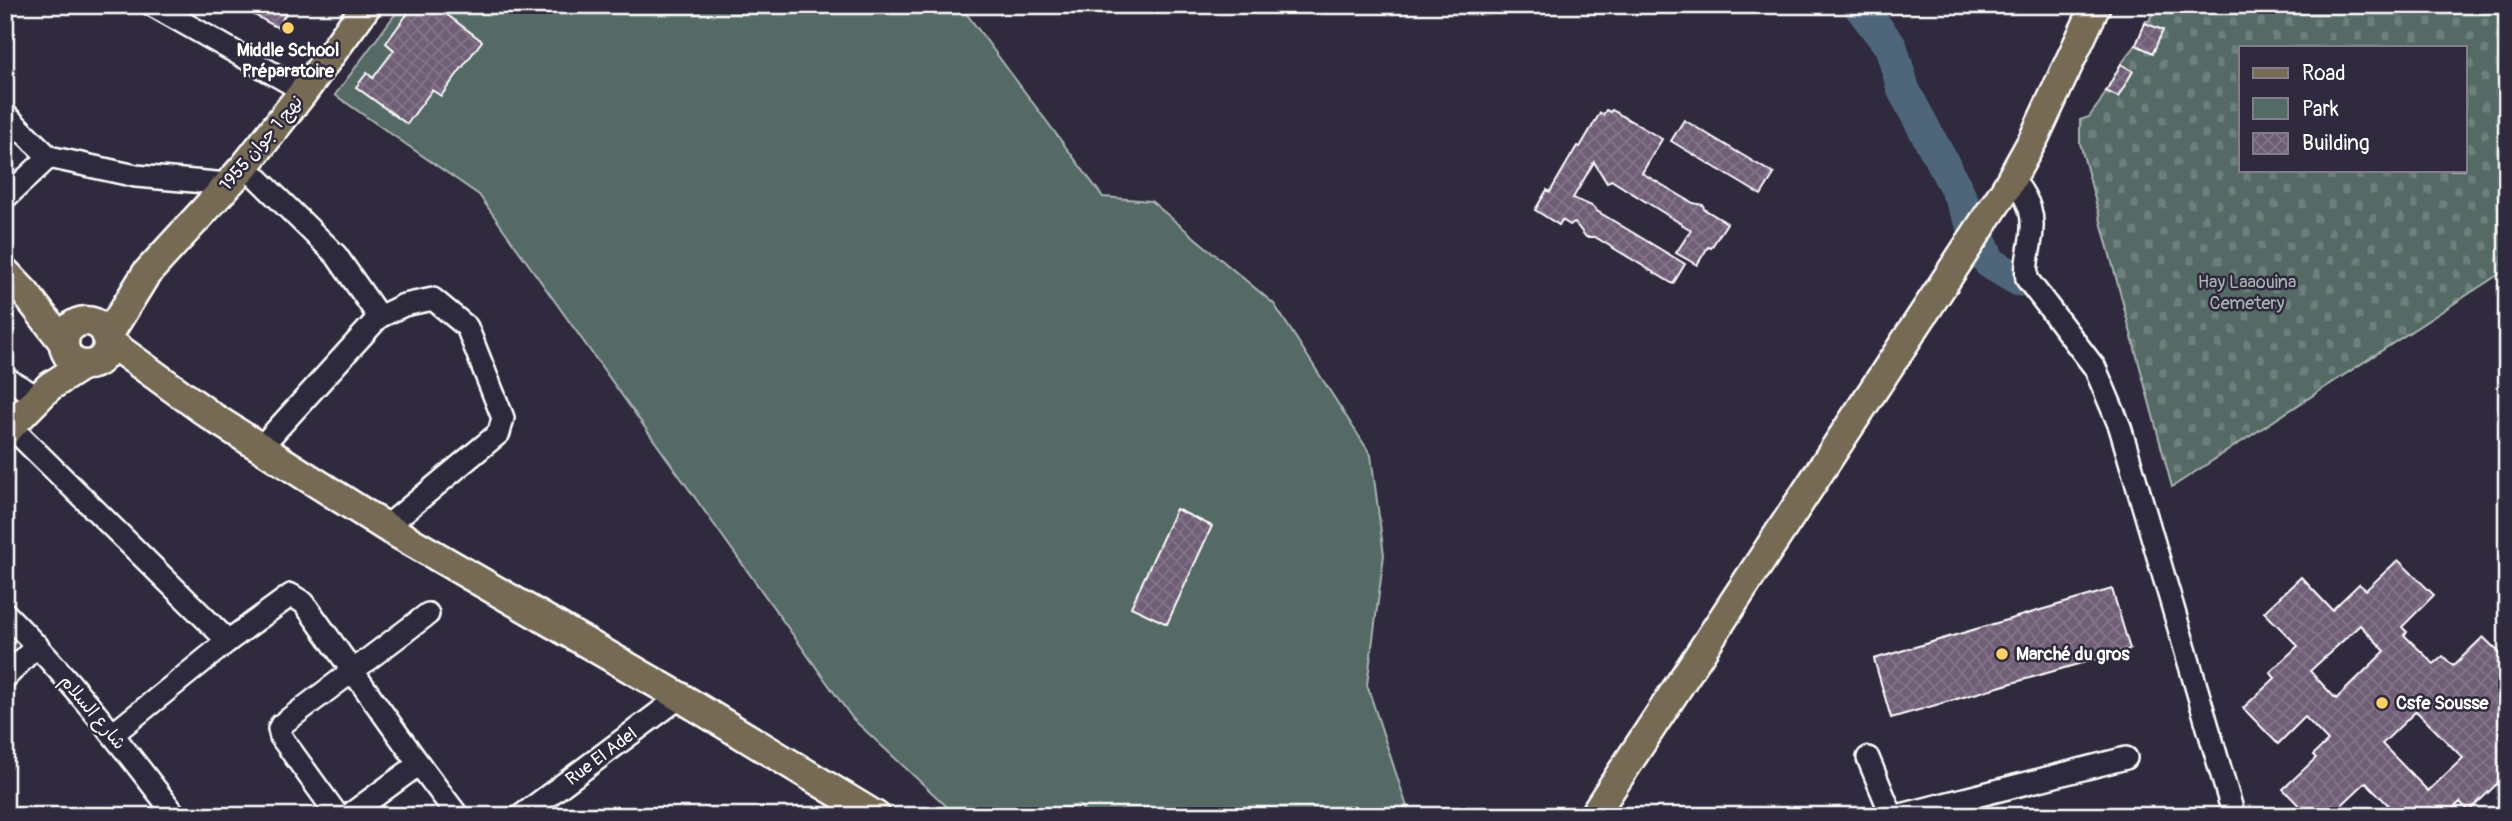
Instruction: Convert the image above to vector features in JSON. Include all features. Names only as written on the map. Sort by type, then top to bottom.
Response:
[{"type":"main road","name":"نهج 1 جوان 1955","points":[[10,426],[69,372],[85,343],[236,175],[304,91],[367,5]]},
{"type":"main road","points":[[1593,816],[2008,184],[2034,138],[2096,5]]},
{"type":"main road","points":[[5,272],[26,294],[85,343],[143,383],[214,418],[387,527],[680,697],[876,816]]},
{"type":"main road","name":"نهج 1 جوان 1955","points":[[10,426],[50,364],[85,343]]},
{"type":"street","points":[[152,5],[304,91]]},
{"type":"street","points":[[5,114],[49,157],[136,176],[236,175],[336,256],[379,317]]},
{"type":"street","points":[[5,198],[49,157]]},
{"type":"street","points":[[2008,184],[2025,195],[2031,208],[2033,230],[2025,269],[2027,279],[2095,368],[2108,393],[2234,816]]},
{"type":"street","points":[[260,448],[379,317],[404,305],[433,299],[467,327],[503,418],[499,433],[387,527]]},
{"type":"street","points":[[5,377],[31,393]]},
{"type":"street","points":[[10,426],[228,641]]},
{"type":"street","points":[[113,734],[228,641],[291,595],[304,604],[458,816]]},
{"type":"street","name":"شارع السلام","points":[[5,613],[37,645],[113,734],[176,816]]},
{"type":"street","points":[[338,816],[281,737],[279,729],[352,670],[428,614]]},
{"type":"street","points":[[5,678],[37,645]]},
{"type":"street","name":"Rue El Adel","points":[[521,816],[680,697]]},
{"type":"street","points":[[1868,758],[1895,816],[2126,758]]},
{"type":"street","points":[[348,816],[419,764]]},
{"type":"green space","points":[[402,5],[960,5],[1103,197],[1151,201],[1274,304],[1371,455],[1384,555],[1367,685],[1410,816],[1090,816],[1078,805],[1032,816],[957,816],[853,719],[479,195],[335,95]]},
{"type":"green space","name":"Hay Laaouina Cemetery","points":[[2156,5],[2507,5],[2507,269],[2172,487],[2080,143],[2080,120],[2089,117],[2100,102],[2121,64],[2136,45],[2146,21],[2149,21]]},
{"type":"building","points":[[236,5],[290,5],[278,28]]},
{"type":"building","points":[[414,5],[434,5],[482,41],[441,96],[432,90],[407,124],[356,87],[367,73],[373,78],[394,50],[386,43]]},
{"type":"building","points":[[2145,23],[2163,30],[2153,53],[2136,45]]},
{"type":"building","points":[[2121,64],[2133,71],[2118,97],[2106,91]]},
{"type":"building","points":[[1606,110],[1612,110],[1662,139],[1642,173],[1693,203],[1703,205],[1704,209],[1727,223],[1697,265],[1676,253],[1691,230],[1611,180],[1607,183],[1594,162],[1573,198],[1592,206],[1685,264],[1673,284],[1595,237],[1586,237],[1575,223],[1570,225],[1562,220],[1559,225],[1535,210],[1547,190],[1550,192],[1600,113],[1603,115]]},
{"type":"building","points":[[1684,120],[1774,174],[1761,195],[1671,141]]},
{"type":"building","points":[[1176,509],[1212,526],[1167,624],[1131,607]]},
{"type":"building","points":[[2398,560],[2434,595],[2402,627],[2407,632],[2404,635],[2434,664],[2443,656],[2453,666],[2483,637],[2507,660],[2507,774],[2469,811],[2460,802],[2445,816],[2399,816],[2366,782],[2330,816],[2309,816],[2283,789],[2316,758],[2313,755],[2328,741],[2305,717],[2278,744],[2243,708],[2275,678],[2270,672],[2298,646],[2264,612],[2301,577],[2332,610],[2359,584],[2366,590]],"holes":[[[2360,625],[2385,651],[2336,699],[2310,671]],[[2416,711],[2463,758],[2428,791],[2382,744]]]},
{"type":"building","name":"Marché du gros","points":[[2112,589],[2130,649],[1891,718],[1874,659]]},
{"type":"waterway","points":[[1859,5],[1891,47],[1904,91],[1955,186],[1990,263],[2019,280]]},
{"type":"place","name":"Middle School Préparatoire","points":[[288,28]]},
{"type":"place","name":"Marché du gros","points":[[2002,654]]},
{"type":"place","name":"Csfe Sousse","points":[[2382,703]]}]
